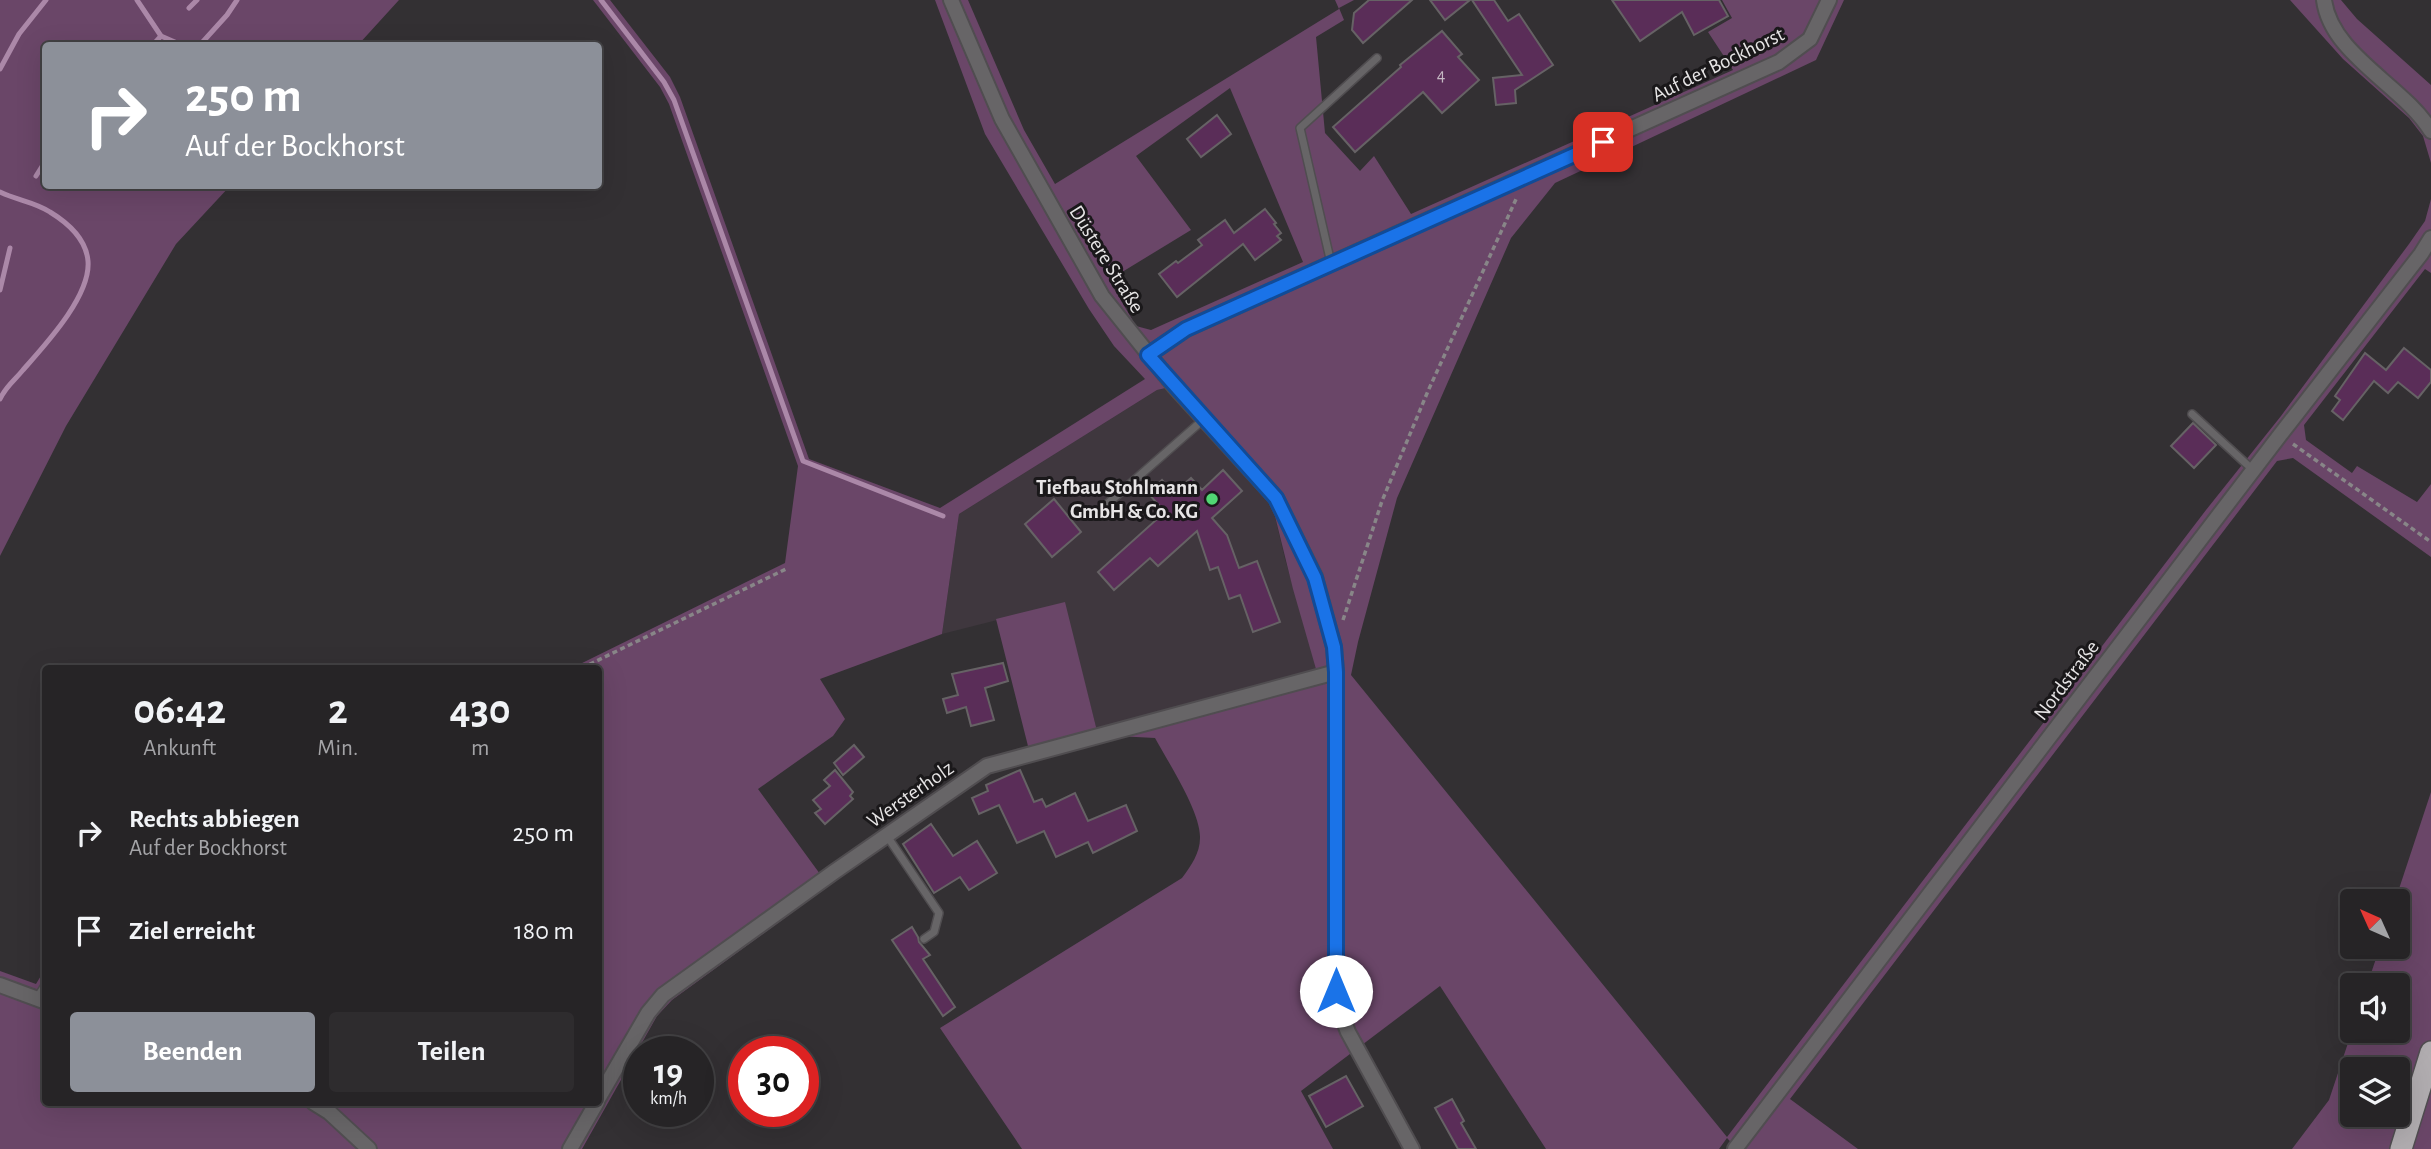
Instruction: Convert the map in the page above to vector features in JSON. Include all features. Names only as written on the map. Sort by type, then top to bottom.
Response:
[{"type":"highway","points":[[2401,1149],[2431,1052]]},
{"type":"street","name":"Düstere Straße","points":[[951,0],[1002,119],[1102,296],[1148,355],[1276,498],[1315,578],[1334,647],[1336,672],[1336,991],[1348,1032],[1412,1149]]},
{"type":"street","name":"Auf der Bockhorst","points":[[1148,355],[1186,329],[1779,62],[1810,39],[1829,0]]},
{"type":"street","points":[[2323,0],[2337,34],[2358,59],[2420,114],[2431,131]]},
{"type":"street","name":"Nordstraße","points":[[1735,1149],[2431,238]]},
{"type":"street","name":"Wersterholz","points":[[602,1094],[648,1013],[663,995],[987,766],[1336,672]]},
{"type":"street","points":[[0,985],[41,1000]]},
{"type":"street","points":[[319,1106],[369,1149]]},
{"type":"street","name":"Wersterholz","points":[[570,1149],[595,1106]]},
{"type":"lane","points":[[1331,264],[1300,128],[1377,58]]},
{"type":"lane","points":[[2192,415],[2253,471]]},
{"type":"lane","points":[[1106,505],[1204,419]]},
{"type":"lane","points":[[887,836],[939,913],[934,932],[925,940]]},
{"type":"path","points":[[1334,647],[1382,501],[1504,222],[1528,177]]},
{"type":"path","points":[[2280,435],[2431,542]]},
{"type":"path","points":[[588,665],[788,568]]},
{"type":"shaded area","points":[[0,0],[399,0],[361,42],[42,42],[42,189],[227,189],[176,244],[66,426],[0,556]]},
{"type":"shaded area","points":[[593,0],[610,0],[670,77],[680,97],[809,459],[940,508],[1145,379],[1114,346],[1089,309],[985,134],[935,0],[968,0],[1024,130],[1055,184],[1339,9],[1335,0],[1354,0],[1339,8],[1344,20],[1316,37],[1325,133],[1360,171],[1374,156],[1411,214],[1733,70],[1708,32],[1732,18],[1722,0],[1844,0],[1816,60],[1555,183],[1511,238],[1397,498],[1351,675],[1727,1137],[2206,510],[2281,416],[2425,221],[2431,199],[2431,273],[2425,269],[2304,425],[2306,440],[2352,473],[2357,466],[2417,502],[2431,484],[2431,557],[2293,458],[2277,461],[1790,1099],[1858,1149],[1737,1149],[1727,1138],[1719,1149],[1546,1149],[1440,986],[1301,1091],[1333,1149],[1022,1149],[940,1028],[1182,878],[1200,844],[1199,827],[1190,801],[1155,738],[1098,735],[1316,669],[1271,500],[1170,387],[1157,390],[959,514],[942,634],[820,679],[845,719],[833,736],[758,789],[820,874],[837,880],[672,1000],[657,1016],[646,1036],[623,1036],[623,1076],[582,1149],[0,1149],[0,971],[36,984],[42,974],[42,1106],[602,1106],[602,665],[578,665],[785,563],[798,466],[669,104],[660,87]],"holes":[[[1230,88],[1303,262],[1151,330],[1136,326],[1109,280],[1191,230],[1136,156]]]},
{"type":"shaded area","points":[[2290,0],[2341,0],[2357,19],[2431,85],[2431,163],[2423,136],[2409,118],[2343,59]]},
{"type":"shaded area","points":[[1170,387],[1271,500],[1317,670],[1098,735],[1064,603],[942,634],[959,514],[1157,390]]},
{"type":"shaded area","points":[[1065,602],[1098,735],[1029,750],[996,619]]},
{"type":"shaded area","points":[[2431,792],[2431,1149],[2292,1149],[2329,1100],[2340,1067],[2340,1127],[2410,1127],[2410,1057],[2343,1057],[2348,1043],[2410,1043],[2410,973],[2371,973],[2376,959],[2410,959],[2410,889],[2399,889]]},
{"type":"building","points":[[1369,0],[1412,0],[1363,43],[1352,30],[1354,13]]},
{"type":"building","points":[[1430,0],[1470,0],[1445,20]]},
{"type":"building","points":[[1472,0],[1494,0],[1508,21],[1519,14],[1553,65],[1515,90],[1516,103],[1496,105],[1493,78],[1522,75]]},
{"type":"building","points":[[1612,0],[1719,0],[1728,16],[1694,35],[1682,12],[1640,41]]},
{"type":"building","points":[[1442,31],[1462,54],[1458,57],[1479,80],[1442,113],[1423,92],[1355,152],[1333,127],[1401,67],[1400,65]]},
{"type":"building","points":[[1217,115],[1231,134],[1201,157],[1187,139]]},
{"type":"building","points":[[1265,209],[1276,223],[1274,224],[1281,233],[1277,236],[1281,240],[1255,260],[1243,244],[1177,297],[1159,274],[1202,245],[1198,240],[1225,220],[1234,233]]},
{"type":"building","points":[[2404,348],[2431,370],[2431,382],[2418,398],[2398,382],[2388,393],[2374,381],[2343,420],[2332,411],[2340,400],[2335,396],[2365,353],[2386,370]]},
{"type":"building","points":[[2193,423],[2216,445],[2194,468],[2171,446]]},
{"type":"building","points":[[1223,470],[1242,491],[1212,518],[1227,535],[1239,568],[1257,561],[1280,622],[1253,632],[1240,595],[1229,599],[1218,567],[1210,570],[1197,531],[1158,566],[1150,558],[1114,590],[1098,572],[1165,512],[1148,493],[1162,480],[1174,493],[1191,478],[1202,490]]},
{"type":"building","points":[[1054,499],[1081,532],[1052,557],[1025,524]]},
{"type":"building","points":[[1003,663],[1008,681],[985,688],[994,720],[971,726],[966,707],[947,713],[943,699],[958,695],[952,674]]},
{"type":"building","points":[[854,745],[864,757],[843,775],[834,763]]},
{"type":"building","points":[[835,770],[853,792],[850,796],[853,799],[825,824],[815,813],[821,809],[813,800],[830,786],[824,780]]},
{"type":"building","points":[[1020,770],[1034,802],[1042,799],[1046,807],[1075,793],[1088,821],[1126,805],[1137,831],[1093,853],[1088,842],[1056,857],[1044,831],[1017,843],[999,805],[979,814],[972,798],[988,791],[986,785]]},
{"type":"building","points":[[931,824],[953,856],[977,841],[997,873],[969,890],[960,877],[934,893],[903,844]]},
{"type":"building","points":[[912,927],[919,942],[930,955],[923,959],[955,1007],[943,1016],[892,940]]},
{"type":"building","points":[[1346,1076],[1363,1106],[1326,1127],[1309,1096]]},
{"type":"building","points":[[1452,1099],[1464,1121],[1461,1123],[1476,1149],[1458,1149],[1435,1108]]},
{"type":"waterway","points":[[0,69],[19,34],[46,0]]},
{"type":"waterway","points":[[137,0],[161,36],[175,42]]},
{"type":"waterway","points":[[189,8],[197,0]]},
{"type":"waterway","points":[[203,42],[237,0]]},
{"type":"waterway","points":[[601,0],[664,82],[674,100],[803,461],[943,516]]},
{"type":"waterway","points":[[156,42],[161,36]]},
{"type":"waterway","points":[[36,176],[42,166]]},
{"type":"waterway","points":[[0,192],[38,206],[63,221],[80,238],[88,261],[87,275],[75,304],[54,334],[0,399]]},
{"type":"waterway","points":[[0,290],[10,248]]},
{"type":"place","name":"Tiefbau Stohlmann GmbH & Co. KG","points":[[1212,499]]},
{"type":"route","points":[[1336,991],[1336,672],[1334,647],[1315,578],[1276,498],[1148,355],[1186,329],[1603,142]]}]
